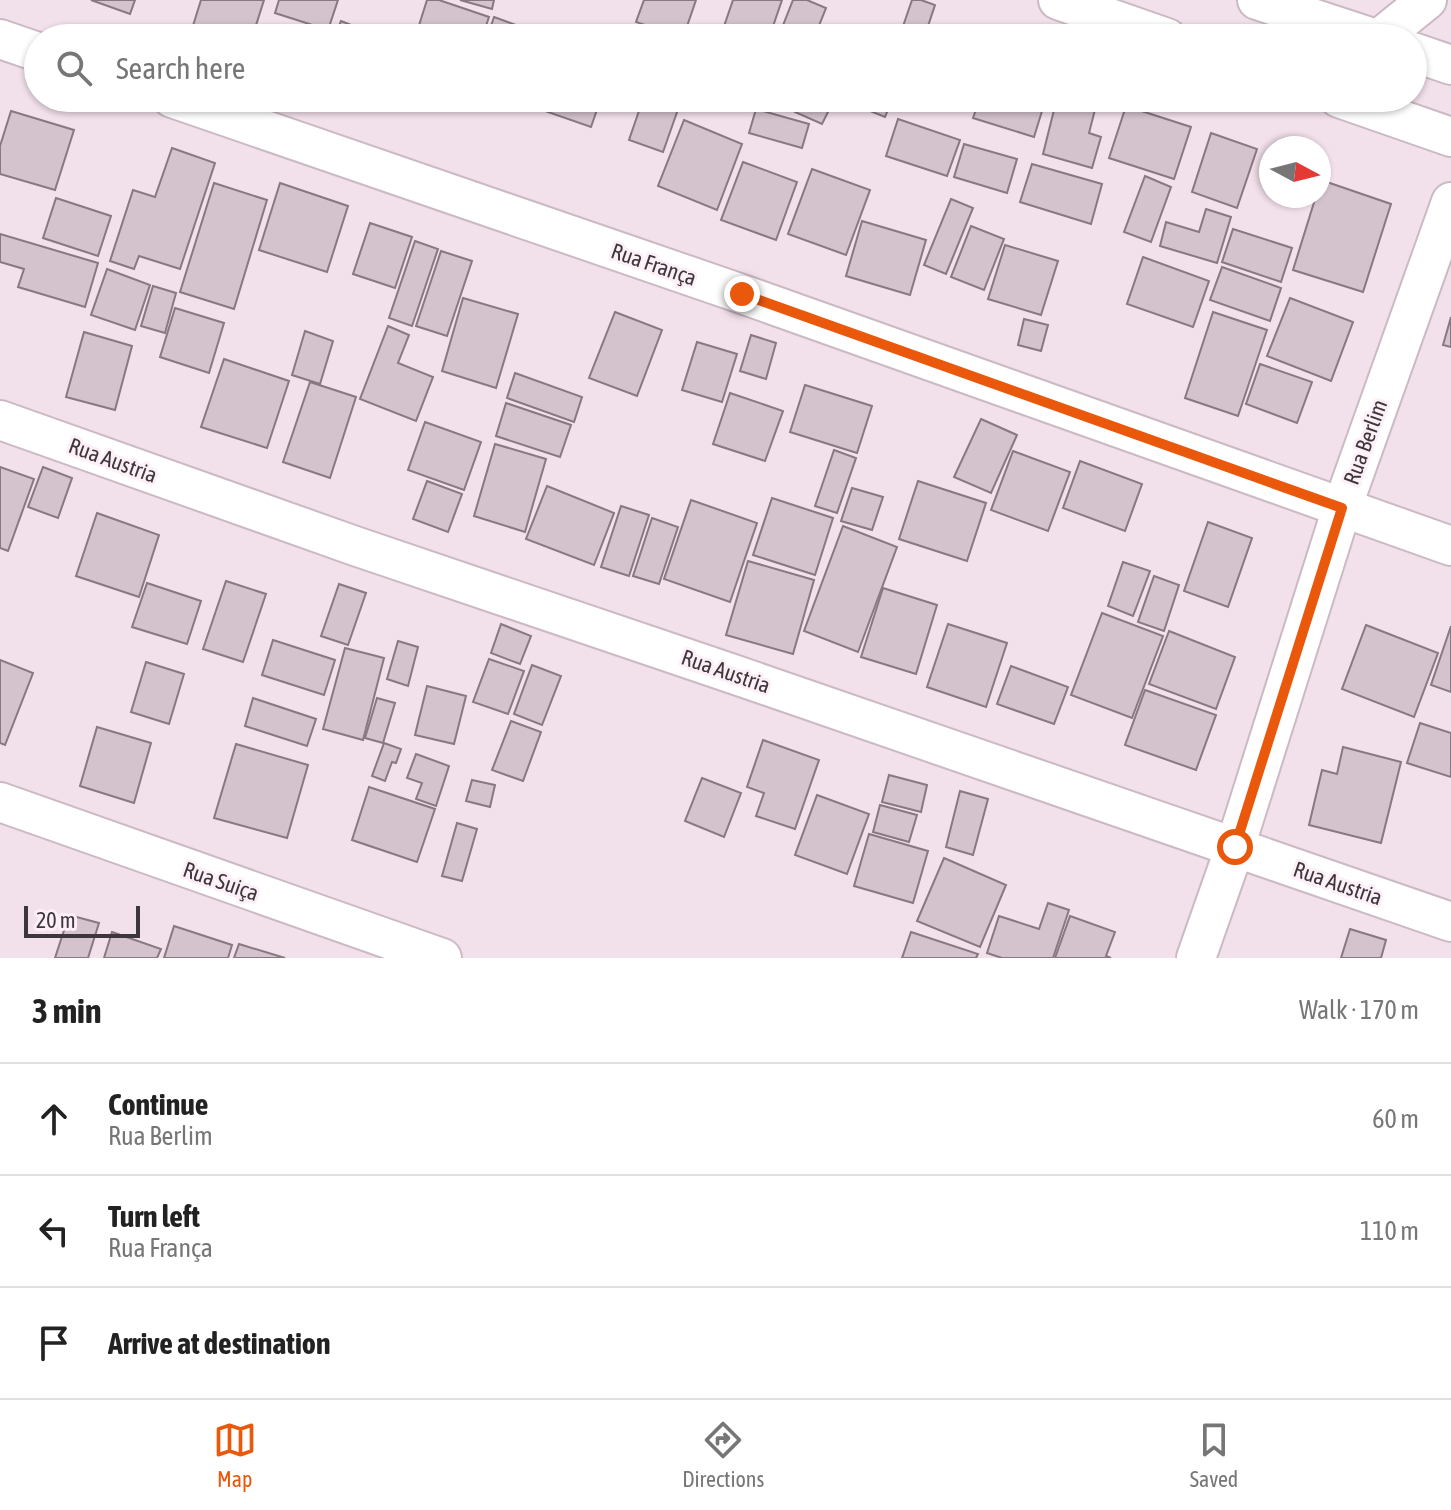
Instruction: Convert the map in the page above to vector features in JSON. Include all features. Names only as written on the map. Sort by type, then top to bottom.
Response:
[{"type":"street","points":[[1058,0],[1127,24]]},
{"type":"street","points":[[1257,0],[1330,24]]},
{"type":"street","points":[[1397,24],[1427,0]]},
{"type":"street","points":[[0,39],[24,47]]},
{"type":"street","points":[[1427,57],[1451,65]]},
{"type":"street","name":"Rua França","points":[[213,112],[742,294],[1451,546]]},
{"type":"street","points":[[1379,112],[1451,137]]},
{"type":"street","name":"Rua Berlim","points":[[1196,958],[1235,847],[1342,508],[1451,202]]},
{"type":"street","name":"Rua Austria","points":[[0,420],[370,551],[1451,922]]},
{"type":"street","name":"Rua Suiça","points":[[0,802],[442,958]]},
{"type":"building","points":[[91,0],[135,0],[130,14]]},
{"type":"building","points":[[201,0],[264,0],[256,24],[194,24]]},
{"type":"building","points":[[279,0],[338,0],[330,24],[309,24],[275,13]]},
{"type":"building","points":[[427,0],[439,0],[489,17],[487,24],[419,24]]},
{"type":"building","points":[[460,0],[494,0],[492,9]]},
{"type":"building","points":[[644,0],[696,0],[688,24],[636,22]]},
{"type":"building","points":[[733,0],[782,0],[774,24],[725,24]]},
{"type":"building","points":[[793,0],[807,0],[826,8],[820,24],[784,24]]},
{"type":"building","points":[[912,0],[935,5],[929,24],[904,24]]},
{"type":"building","points":[[494,17],[513,24],[492,24]]},
{"type":"building","points":[[11,111],[74,130],[55,190],[0,174],[0,146]]},
{"type":"building","points":[[548,112],[596,112],[591,127]]},
{"type":"building","points":[[639,112],[677,112],[663,152],[629,140]]},
{"type":"building","points":[[755,112],[767,112],[809,124],[802,148],[749,133]]},
{"type":"building","points":[[795,112],[828,112],[822,124]]},
{"type":"building","points":[[975,112],[1042,112],[1034,137],[973,118]]},
{"type":"building","points":[[1054,112],[1094,112],[1089,133],[1101,137],[1092,168],[1043,154]]},
{"type":"building","points":[[1124,112],[1145,112],[1191,127],[1174,179],[1109,158]]},
{"type":"building","points":[[898,119],[960,140],[947,176],[886,156]]},
{"type":"building","points":[[684,120],[742,144],[717,210],[658,186]]},
{"type":"building","points":[[1211,133],[1257,149],[1237,208],[1192,192]]},
{"type":"building","points":[[964,144],[1017,159],[1007,193],[954,177]]},
{"type":"building","points":[[172,148],[215,163],[180,269],[139,256],[134,269],[110,261],[133,190],[155,197]]},
{"type":"building","points":[[743,162],[797,182],[776,240],[721,220]]},
{"type":"building","points":[[1032,164],[1102,184],[1091,224],[1020,202]]},
{"type":"building","points":[[812,169],[870,190],[846,255],[788,234]]},
{"type":"building","points":[[1145,176],[1171,187],[1151,242],[1124,232]]},
{"type":"building","points":[[214,183],[267,200],[234,309],[180,292]]},
{"type":"building","points":[[280,183],[348,206],[327,272],[259,250]]},
{"type":"building","points":[[1331,183],[1391,204],[1363,292],[1293,270],[1312,208],[1331,208]]},
{"type":"building","points":[[56,198],[111,216],[98,256],[43,238]]},
{"type":"building","points":[[951,199],[973,208],[946,274],[924,265]]},
{"type":"building","points":[[1206,209],[1231,217],[1217,263],[1160,246],[1166,222],[1199,232]]},
{"type":"building","points":[[862,221],[926,240],[910,295],[846,276]]},
{"type":"building","points":[[370,223],[412,237],[395,288],[353,274]]},
{"type":"building","points":[[971,226],[1004,239],[984,290],[951,277]]},
{"type":"building","points":[[1233,229],[1292,248],[1281,282],[1222,262]]},
{"type":"building","points":[[0,234],[98,263],[85,307],[18,287],[24,269],[0,262]]},
{"type":"building","points":[[415,241],[438,249],[412,326],[389,318]]},
{"type":"building","points":[[1005,245],[1058,261],[1041,315],[988,299]]},
{"type":"building","points":[[441,251],[472,261],[447,336],[416,326]]},
{"type":"building","points":[[1143,257],[1209,281],[1193,327],[1127,304]]},
{"type":"building","points":[[1222,267],[1281,288],[1270,321],[1210,300]]},
{"type":"building","points":[[107,269],[150,285],[135,330],[91,315]]},
{"type":"building","points":[[153,286],[176,293],[165,333],[141,326]]},
{"type":"building","points":[[463,298],[518,314],[496,388],[442,371]]},
{"type":"building","points":[[1290,298],[1353,322],[1331,381],[1267,356]]},
{"type":"building","points":[[175,308],[224,323],[209,373],[160,357]]},
{"type":"building","points":[[615,312],[662,330],[637,396],[589,378]]},
{"type":"building","points":[[1213,312],[1267,330],[1238,416],[1185,398]]},
{"type":"building","points":[[1451,317],[1451,347],[1443,345]]},
{"type":"building","points":[[1024,319],[1048,325],[1041,351],[1018,345]]},
{"type":"building","points":[[388,326],[409,335],[398,363],[433,377],[416,421],[360,399]]},
{"type":"building","points":[[305,331],[333,341],[320,384],[292,375]]},
{"type":"building","points":[[84,332],[132,346],[115,410],[66,397]]},
{"type":"building","points":[[751,335],[776,343],[766,379],[740,371]]},
{"type":"building","points":[[697,342],[737,354],[722,402],[682,390]]},
{"type":"building","points":[[224,359],[289,381],[267,448],[201,427]]},
{"type":"building","points":[[1260,364],[1312,382],[1297,423],[1246,404]]},
{"type":"building","points":[[515,373],[582,397],[574,422],[507,398]]},
{"type":"building","points":[[310,382],[356,397],[330,478],[283,462]]},
{"type":"building","points":[[805,385],[872,406],[857,453],[790,432]]},
{"type":"building","points":[[730,393],[783,411],[765,461],[713,444]]},
{"type":"building","points":[[506,403],[571,425],[560,457],[496,436]]},
{"type":"building","points":[[981,419],[1017,435],[991,493],[954,477]]},
{"type":"building","points":[[425,422],[481,442],[464,490],[408,470]]},
{"type":"building","points":[[495,444],[546,459],[525,532],[474,516]]},
{"type":"building","points":[[834,450],[856,458],[837,513],[815,506]]},
{"type":"building","points":[[1013,451],[1070,472],[1048,531],[991,510]]},
{"type":"building","points":[[1080,461],[1142,484],[1125,531],[1063,508]]},
{"type":"building","points":[[0,467],[34,479],[8,551],[0,548]]},
{"type":"building","points":[[43,467],[72,478],[58,518],[28,507]]},
{"type":"building","points":[[427,481],[462,494],[448,532],[413,519]]},
{"type":"building","points":[[918,481],[986,503],[967,561],[899,539]]},
{"type":"building","points":[[547,486],[614,513],[594,565],[526,539]]},
{"type":"building","points":[[852,488],[883,497],[872,530],[841,521]]},
{"type":"building","points":[[772,498],[833,518],[815,575],[753,555]]},
{"type":"building","points":[[691,500],[757,523],[730,602],[664,579]]},
{"type":"building","points":[[621,506],[649,515],[629,576],[601,567]]},
{"type":"building","points":[[97,513],[159,535],[139,597],[76,576]]},
{"type":"building","points":[[652,518],[678,527],[659,584],[633,576]]},
{"type":"building","points":[[1208,522],[1252,538],[1228,607],[1184,591]]},
{"type":"building","points":[[843,526],[897,547],[858,652],[804,631]]},
{"type":"building","points":[[748,561],[814,580],[793,654],[726,635]]},
{"type":"building","points":[[1123,562],[1150,571],[1133,616],[1108,606]]},
{"type":"building","points":[[1154,576],[1179,585],[1164,631],[1138,622]]},
{"type":"building","points":[[226,581],[266,594],[243,662],[203,649]]},
{"type":"building","points":[[147,583],[201,601],[187,644],[132,627]]},
{"type":"building","points":[[339,584],[366,593],[348,645],[321,636]]},
{"type":"building","points":[[883,588],[937,605],[916,674],[861,657]]},
{"type":"building","points":[[1102,613],[1163,636],[1132,718],[1071,695]]},
{"type":"building","points":[[501,624],[531,636],[520,664],[491,653]]},
{"type":"building","points":[[948,624],[1007,643],[986,707],[927,687]]},
{"type":"building","points":[[1366,625],[1438,653],[1414,717],[1342,689]]},
{"type":"building","points":[[1451,626],[1451,692],[1431,685]]},
{"type":"building","points":[[1169,631],[1235,657],[1216,709],[1149,684]]},
{"type":"building","points":[[273,640],[335,660],[324,695],[262,675]]},
{"type":"building","points":[[398,641],[418,647],[408,686],[387,679]]},
{"type":"building","points":[[345,648],[384,658],[363,740],[323,729]]},
{"type":"building","points":[[489,659],[524,671],[508,714],[473,702]]},
{"type":"building","points":[[0,660],[33,673],[5,745],[0,743]]},
{"type":"building","points":[[146,662],[184,674],[169,724],[131,712]]},
{"type":"building","points":[[532,665],[561,676],[542,725],[514,714]]},
{"type":"building","points":[[1011,666],[1068,687],[1054,724],[997,704]]},
{"type":"building","points":[[427,686],[466,696],[454,744],[415,735]]},
{"type":"building","points":[[1145,690],[1216,715],[1196,770],[1125,745]]},
{"type":"building","points":[[253,698],[316,719],[307,746],[245,726]]},
{"type":"building","points":[[377,698],[395,703],[383,743],[365,738]]},
{"type":"building","points":[[511,721],[541,732],[523,781],[492,770]]},
{"type":"building","points":[[1420,723],[1451,733],[1451,777],[1407,763]]},
{"type":"building","points":[[97,727],[151,743],[134,803],[80,786]]},
{"type":"building","points":[[763,740],[819,760],[795,829],[756,816],[764,793],[747,787]]},
{"type":"building","points":[[384,743],[401,749],[385,781],[372,776]]},
{"type":"building","points":[[236,744],[308,765],[287,838],[214,818]]},
{"type":"building","points":[[1343,747],[1401,762],[1381,843],[1309,825],[1322,770],[1337,774]]},
{"type":"building","points":[[416,754],[449,766],[436,806],[416,799],[422,783],[407,778]]},
{"type":"building","points":[[889,775],[927,785],[921,812],[882,802]]},
{"type":"building","points":[[702,778],[741,793],[724,837],[685,821]]},
{"type":"building","points":[[472,780],[495,785],[490,807],[466,801]]},
{"type":"building","points":[[369,787],[435,809],[417,862],[352,840]]},
{"type":"building","points":[[960,791],[988,799],[973,855],[946,847]]},
{"type":"building","points":[[817,795],[869,814],[847,874],[795,855]]},
{"type":"building","points":[[880,805],[917,815],[909,842],[873,832]]},
{"type":"building","points":[[457,823],[477,829],[462,881],[442,876]]},
{"type":"building","points":[[869,834],[928,851],[913,903],[854,886]]},
{"type":"building","points":[[944,858],[1006,885],[980,947],[917,921]]},
{"type":"building","points":[[1048,903],[1069,910],[1053,958],[1002,958],[987,953],[999,916],[1039,929]]},
{"type":"building","points":[[69,915],[99,923],[88,958],[55,958]]},
{"type":"building","points":[[1070,916],[1115,932],[1106,956],[1111,958],[1055,958]]},
{"type":"building","points":[[174,926],[232,945],[228,958],[164,958]]},
{"type":"building","points":[[1350,929],[1386,940],[1381,958],[1341,958]]},
{"type":"building","points":[[112,932],[161,949],[157,958],[104,958]]},
{"type":"building","points":[[911,932],[978,954],[976,958],[902,958]]},
{"type":"building","points":[[239,944],[285,958],[234,958]]},
{"type":"route","points":[[742,294],[1342,508],[1235,847]]}]
